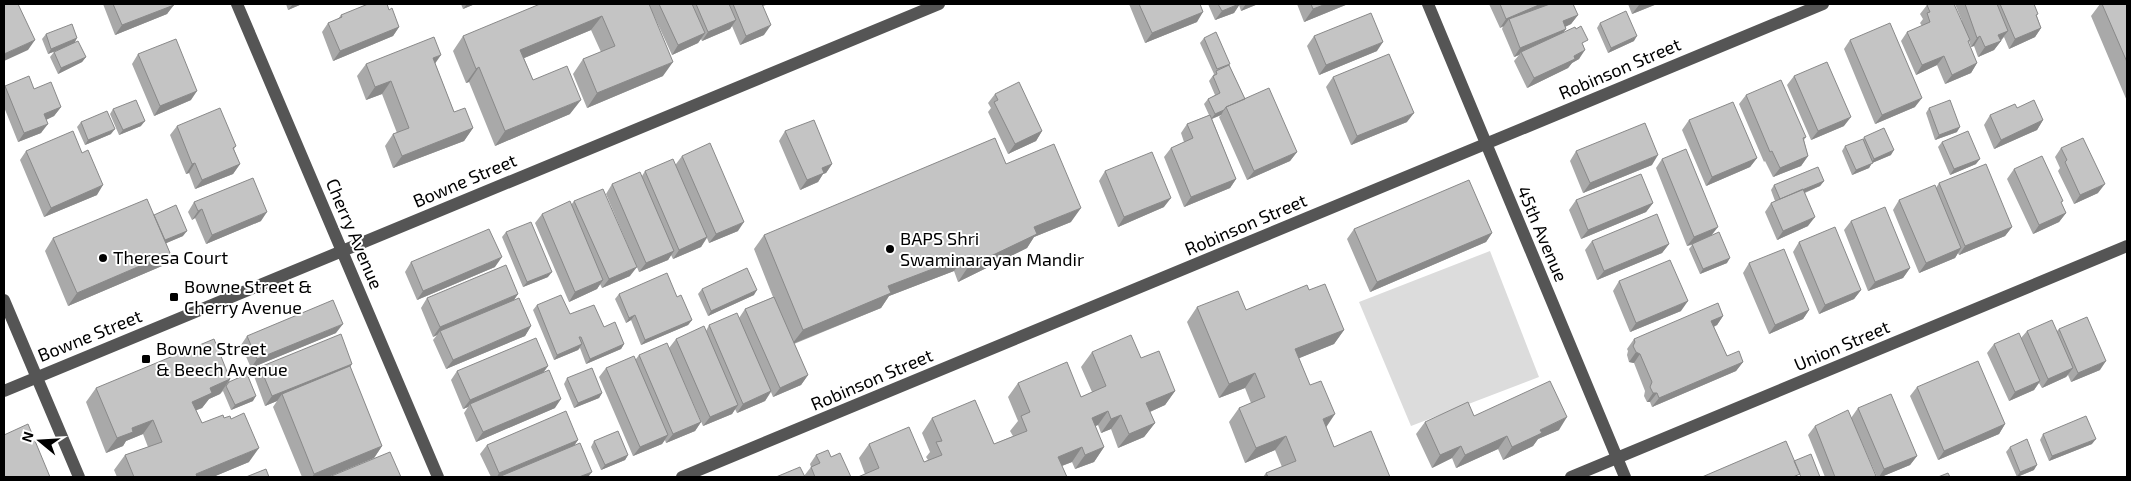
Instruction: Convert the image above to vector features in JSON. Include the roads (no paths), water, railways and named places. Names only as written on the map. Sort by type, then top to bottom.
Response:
[{"type":"street","name":"Cherry Avenue","points":[[238,4],[438,477]]},
{"type":"street","name":"Bowne Street","points":[[4,391],[939,4]]},
{"type":"street","name":"45th Avenue","points":[[1428,4],[1625,477]]},
{"type":"street","name":"Robinson Street","points":[[682,477],[1823,4]]},
{"type":"street","name":"Union Street","points":[[1571,477],[2127,246]]},
{"type":"street","points":[[4,300],[78,477]]},
{"type":"place","name":"BAPS Shri Swaminarayan Mandir","points":[[890,249]]},
{"type":"place","name":"Theresa Court","points":[[103,258]]},
{"type":"place","name":"Bowne Street & Cherry Avenue","points":[[174,297]]},
{"type":"place","name":"Bowne Street & Beech Avenue","points":[[146,359]]}]
